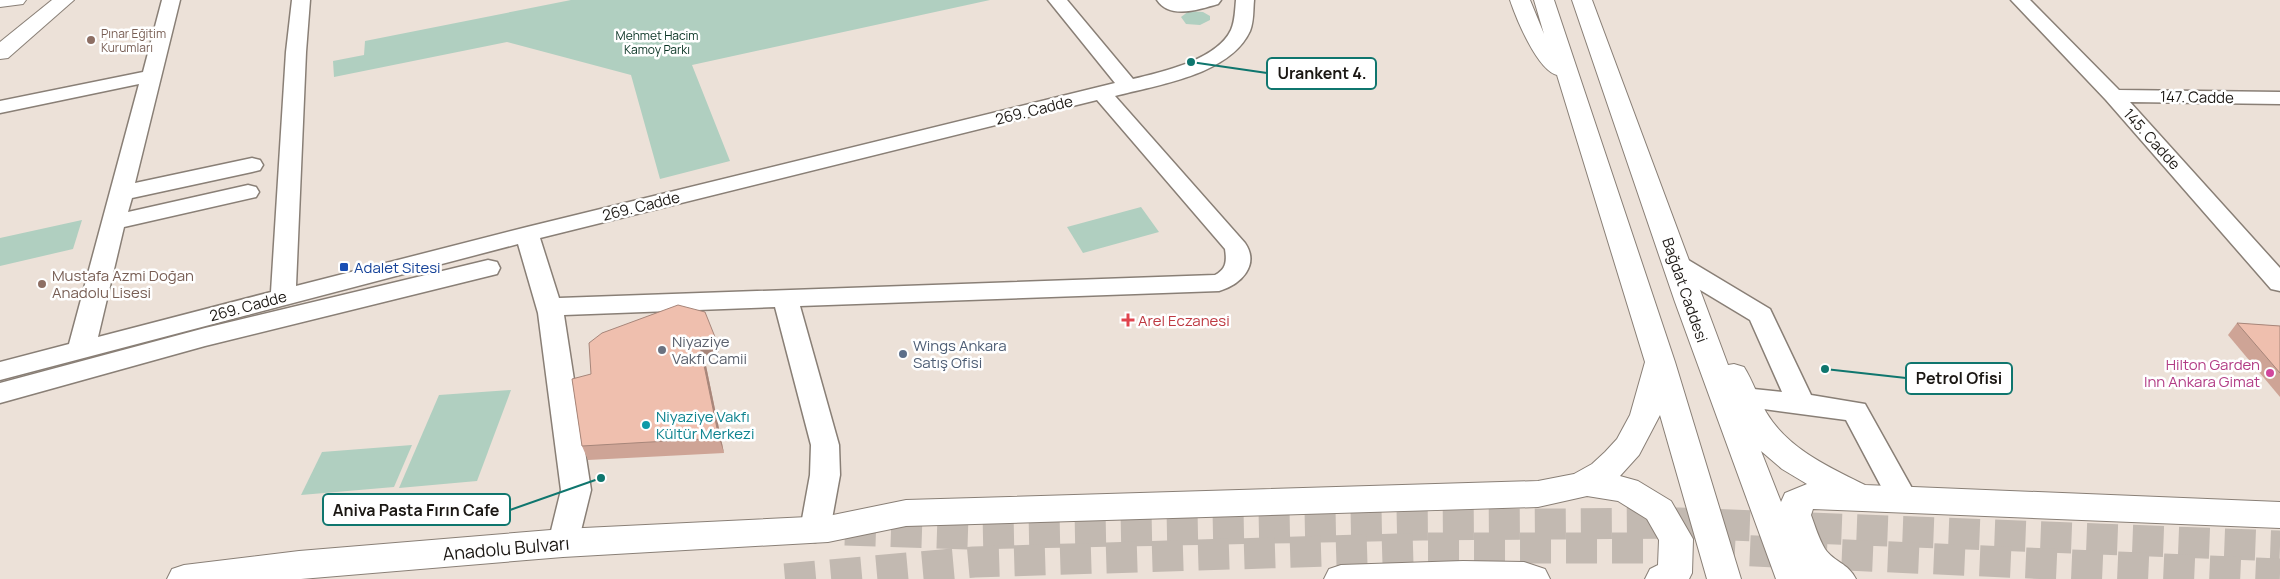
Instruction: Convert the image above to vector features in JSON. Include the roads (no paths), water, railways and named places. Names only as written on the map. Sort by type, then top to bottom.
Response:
[{"type":"main road","points":[[0,1],[16,0]]},
{"type":"main road","points":[[0,34],[41,0]]},
{"type":"main road","points":[[0,53],[64,0]]},
{"type":"main road","points":[[1510,0],[1555,64],[1570,79]]},
{"type":"main road","points":[[1520,0],[1528,24]]},
{"type":"main road","points":[[1544,0],[1660,362],[1724,579]]},
{"type":"main road","name":"Bağdat Caddesi","points":[[1582,0],[1689,302],[1793,579]]},
{"type":"main road","points":[[1599,0],[1609,72]]},
{"type":"main road","points":[[1689,302],[1726,354],[1744,398],[1763,433],[1792,460],[1860,498]]},
{"type":"main road","points":[[1586,483],[1615,462],[1636,436],[1654,391],[1660,362]]},
{"type":"main road","points":[[1586,483],[1626,490],[1660,510],[1676,539],[1675,572],[1662,579]]},
{"type":"main road","name":"Anadolu Bulvarı","points":[[184,579],[299,565],[563,543],[822,530],[906,513],[1538,494],[1586,483]]},
{"type":"main road","points":[[1839,579],[1829,574],[1812,558],[1794,515],[1798,502],[1810,496],[2280,515]]},
{"type":"main road","points":[[1341,579],[1463,575],[1524,576],[1533,579]]},
{"type":"street","points":[[80,350],[171,0]]},
{"type":"street","points":[[283,297],[295,59],[301,0]]},
{"type":"street","points":[[1057,0],[1128,86]]},
{"type":"street","points":[[1166,0],[1173,6],[1181,7],[1212,0]]},
{"type":"street","name":"269. Cadde","points":[[0,371],[80,350],[206,327],[283,297],[527,234],[1102,93],[1187,70],[1222,51],[1237,37],[1245,0]]},
{"type":"street","name":"145. Cadde","points":[[2020,0],[2114,96],[2280,283]]},
{"type":"street","points":[[0,107],[152,76]]},
{"type":"street","points":[[549,307],[1219,283],[1232,276],[1239,264],[1237,248],[1102,93]]},
{"type":"street","name":"147. Cadde","points":[[2114,96],[2280,98]]},
{"type":"street","points":[[121,193],[252,165]]},
{"type":"street","points":[[114,222],[248,192]]},
{"type":"street","points":[[527,234],[549,307],[576,490],[563,543]]},
{"type":"street","points":[[1676,264],[1761,316],[1801,404]]},
{"type":"street","points":[[0,393],[206,327],[488,268]]},
{"type":"street","points":[[785,299],[825,445],[822,530]]},
{"type":"street","points":[[1744,398],[1855,411],[1903,500]]},
{"type":"tunnel","points":[[845,530],[970,534],[1422,525],[1679,523],[2280,546]]},
{"type":"tunnel","points":[[785,579],[974,562],[1427,548],[1686,548],[2280,574]]},
{"type":"place","name":"Pınar Eğitim Kurumları","points":[[91,40]]},
{"type":"place","name":"Urankent 4.","points":[[1191,62]]},
{"type":"place","name":"Adalet Sitesi","points":[[344,267]]},
{"type":"place","name":"Mustafa Azmi Doğan Anadolu Lisesi","points":[[42,284]]},
{"type":"place","name":"Arel Eczanesi","points":[[1128,320]]},
{"type":"place","name":"Niyaziye Vakfı Camii","points":[[662,350]]},
{"type":"place","name":"Wings Ankara Satış Ofisi","points":[[903,354]]},
{"type":"place","name":"Petrol Ofisi","points":[[1825,369]]},
{"type":"place","name":"Hilton Garden Inn Ankara Gimat","points":[[2270,373]]},
{"type":"place","name":"Niyaziye Vakfı Kültür Merkezi","points":[[646,425]]},
{"type":"place","name":"Aniva Pasta Fırın Cafe","points":[[601,478]]},
{"type":"park label","name":"Mehmet Hacim Kamoy Parkı","points":[[657,42]]}]
